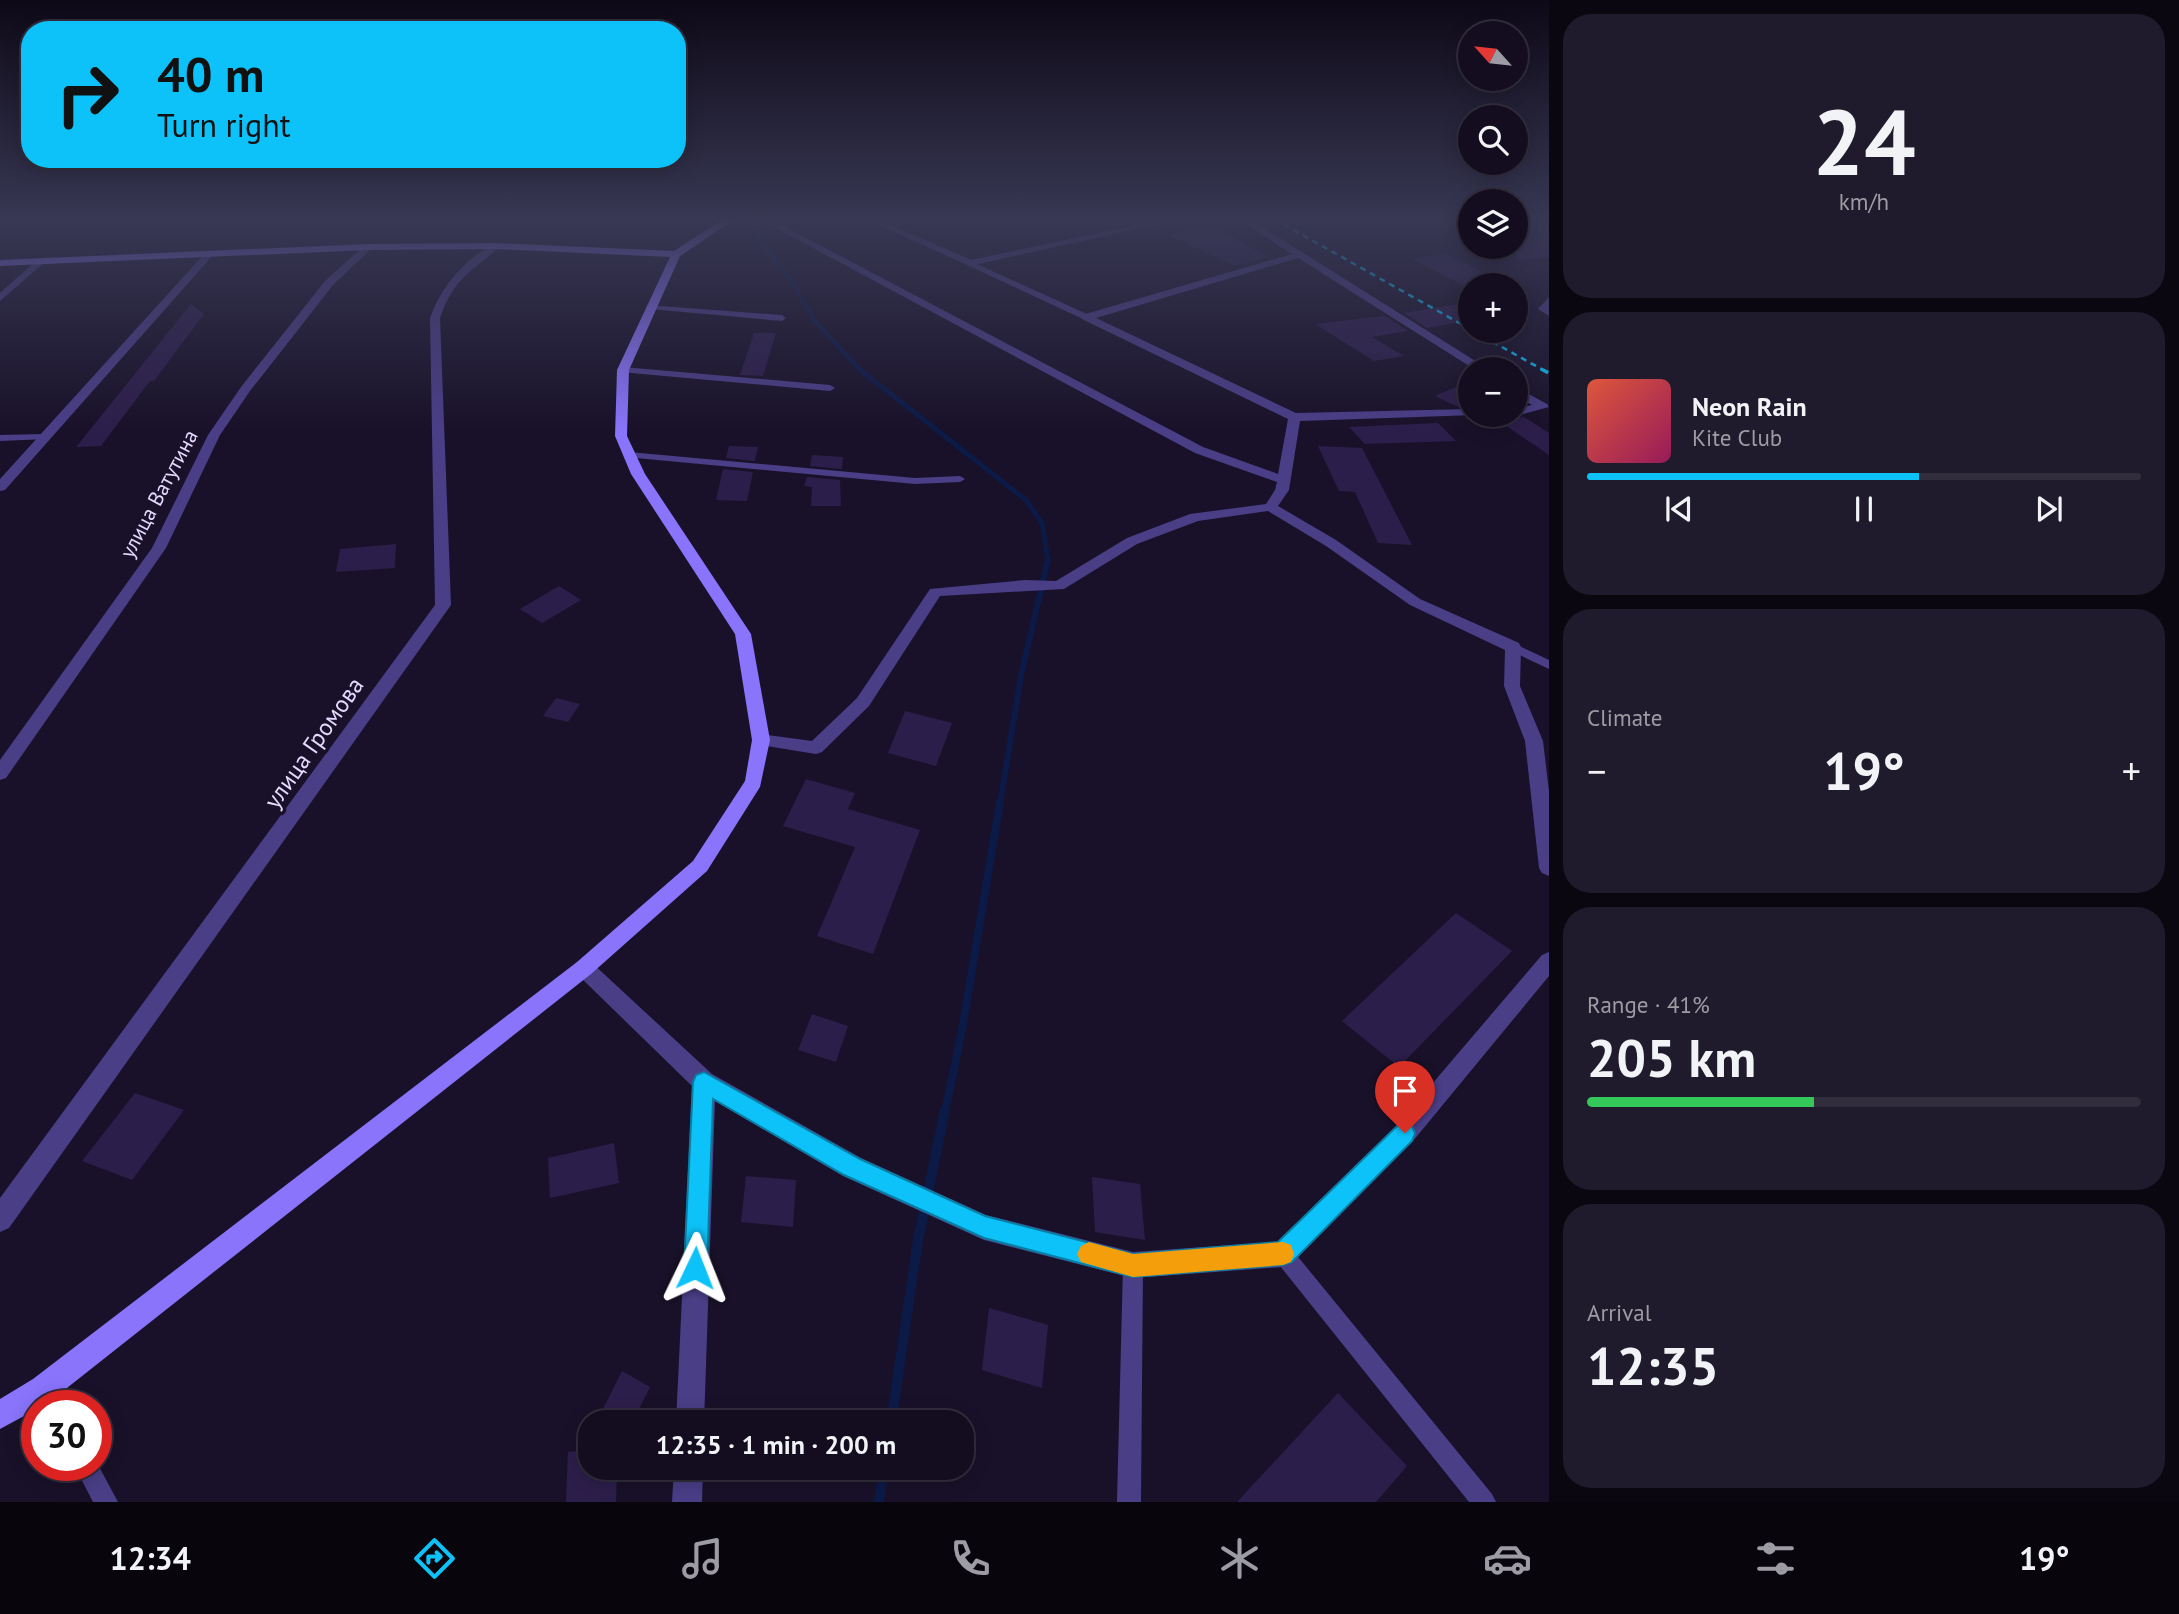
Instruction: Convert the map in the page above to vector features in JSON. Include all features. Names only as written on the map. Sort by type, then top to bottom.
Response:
[{"type":"main road","points":[[57,1390],[584,968],[700,866],[754,782],[761,740],[743,634],[638,474],[621,436],[623,370],[659,289]]},
{"type":"main road","points":[[0,1415],[21,1407]]},
{"type":"street","points":[[0,487],[177,289]]},
{"type":"street","name":"улица Ватутина","points":[[0,773],[159,548],[214,435],[245,388],[324,289]]},
{"type":"street","name":"улица Громова","points":[[0,1219],[443,605],[435,318],[447,289]]},
{"type":"street","points":[[895,289],[1199,450],[1283,480]]},
{"type":"street","points":[[1086,317],[1182,289]]},
{"type":"street","points":[[1354,289],[1462,357]]},
{"type":"street","points":[[1549,300],[1543,309],[1549,313]]},
{"type":"street","points":[[1086,317],[1294,417],[1458,413]]},
{"type":"street","points":[[1528,398],[1546,409]]},
{"type":"street","points":[[1528,411],[1546,409]]},
{"type":"street","points":[[1270,507],[1282,490],[1294,417]]},
{"type":"street","points":[[761,740],[816,748],[863,702],[935,592],[1025,585],[1059,586],[1132,541],[1195,517],[1270,507],[1331,544],[1415,602],[1513,647],[1512,686],[1534,741],[1549,868]]},
{"type":"street","points":[[584,968],[704,1082],[852,1167],[984,1227],[1133,1265],[1283,1254],[1405,1133],[1549,961]]},
{"type":"street","points":[[691,1410],[704,1082]]},
{"type":"street","points":[[687,1502],[688,1480]]},
{"type":"lane","points":[[1026,289],[1086,317]]},
{"type":"lane","points":[[650,307],[782,318]]},
{"type":"lane","points":[[623,370],[830,388]]},
{"type":"lane","points":[[0,438],[43,437]]},
{"type":"lane","points":[[629,455],[915,481],[960,479]]},
{"type":"lane","points":[[1513,647],[1549,665]]},
{"type":"lane","points":[[1283,1254],[1484,1502]]},
{"type":"lane","points":[[1129,1502],[1133,1265]]},
{"type":"lane","points":[[95,1481],[106,1502]]},
{"type":"building","points":[[191,304],[204,314],[154,381],[150,381],[101,446],[76,447]]},
{"type":"building","points":[[1458,304],[1458,322],[1427,328],[1404,313]]},
{"type":"building","points":[[1385,316],[1408,331],[1372,337],[1404,356],[1374,361],[1315,324]]},
{"type":"building","points":[[754,333],[776,333],[763,376],[740,375]]},
{"type":"building","points":[[1458,386],[1458,407],[1435,396]]},
{"type":"building","points":[[1528,420],[1549,433],[1549,455],[1508,427],[1528,427]]},
{"type":"building","points":[[1438,423],[1456,441],[1365,444],[1349,427]]},
{"type":"building","points":[[729,446],[758,447],[755,461],[726,458]]},
{"type":"building","points":[[1318,446],[1362,448],[1412,545],[1378,543],[1355,492],[1339,491]]},
{"type":"building","points":[[812,455],[843,457],[842,469],[810,466]]},
{"type":"building","points":[[723,469],[753,472],[747,501],[716,500]]},
{"type":"building","points":[[807,477],[840,480],[841,506],[811,506],[812,487],[804,486]]},
{"type":"building","points":[[396,544],[395,568],[336,572],[340,549]]},
{"type":"building","points":[[559,586],[581,600],[542,623],[520,609]]},
{"type":"building","points":[[556,698],[580,704],[568,722],[543,716]]},
{"type":"building","points":[[905,711],[952,723],[936,766],[888,753]]},
{"type":"building","points":[[806,779],[855,793],[848,809],[920,830],[873,954],[817,936],[855,847],[783,826]]},
{"type":"building","points":[[1456,913],[1512,951],[1399,1067],[1342,1021]]},
{"type":"building","points":[[812,1014],[848,1026],[836,1062],[798,1050]]},
{"type":"building","points":[[135,1093],[184,1110],[132,1180],[82,1161]]},
{"type":"building","points":[[614,1143],[619,1183],[550,1198],[548,1158]]},
{"type":"building","points":[[746,1176],[796,1180],[793,1227],[741,1222]]},
{"type":"building","points":[[1092,1177],[1140,1184],[1145,1240],[1095,1232]]},
{"type":"building","points":[[989,1308],[1048,1325],[1042,1388],[982,1370]]},
{"type":"building","points":[[622,1371],[650,1387],[638,1410],[602,1410]]},
{"type":"building","points":[[1338,1393],[1407,1466],[1376,1502],[1237,1502]]},
{"type":"building","points":[[578,1451],[578,1480],[617,1480],[616,1502],[566,1502],[568,1452]]},
{"type":"waterway","points":[[796,289],[813,319],[860,369]]},
{"type":"waterway","points":[[860,369],[1026,500],[1042,523],[1048,560]]},
{"type":"waterway","points":[[1000,804],[1021,675],[1048,560]]},
{"type":"waterway","points":[[945,1112],[962,1030],[1000,802]]},
{"type":"waterway","points":[[893,1410],[918,1240],[945,1110]]},
{"type":"waterway","points":[[879,1502],[882,1480]]},
{"type":"railway","points":[[1399,289],[1458,322]]},
{"type":"railway","points":[[1495,343],[1545,371]]},
{"type":"railway","points":[[1541,369],[1545,371]]},
{"type":"railway","points":[[1545,371],[1549,373]]},
{"type":"slow traffic","points":[[1089,1254],[1133,1265],[1283,1254]]},
{"type":"route","points":[[695,1268],[704,1082],[852,1167],[984,1227],[1133,1265],[1283,1254],[1405,1133]]}]
